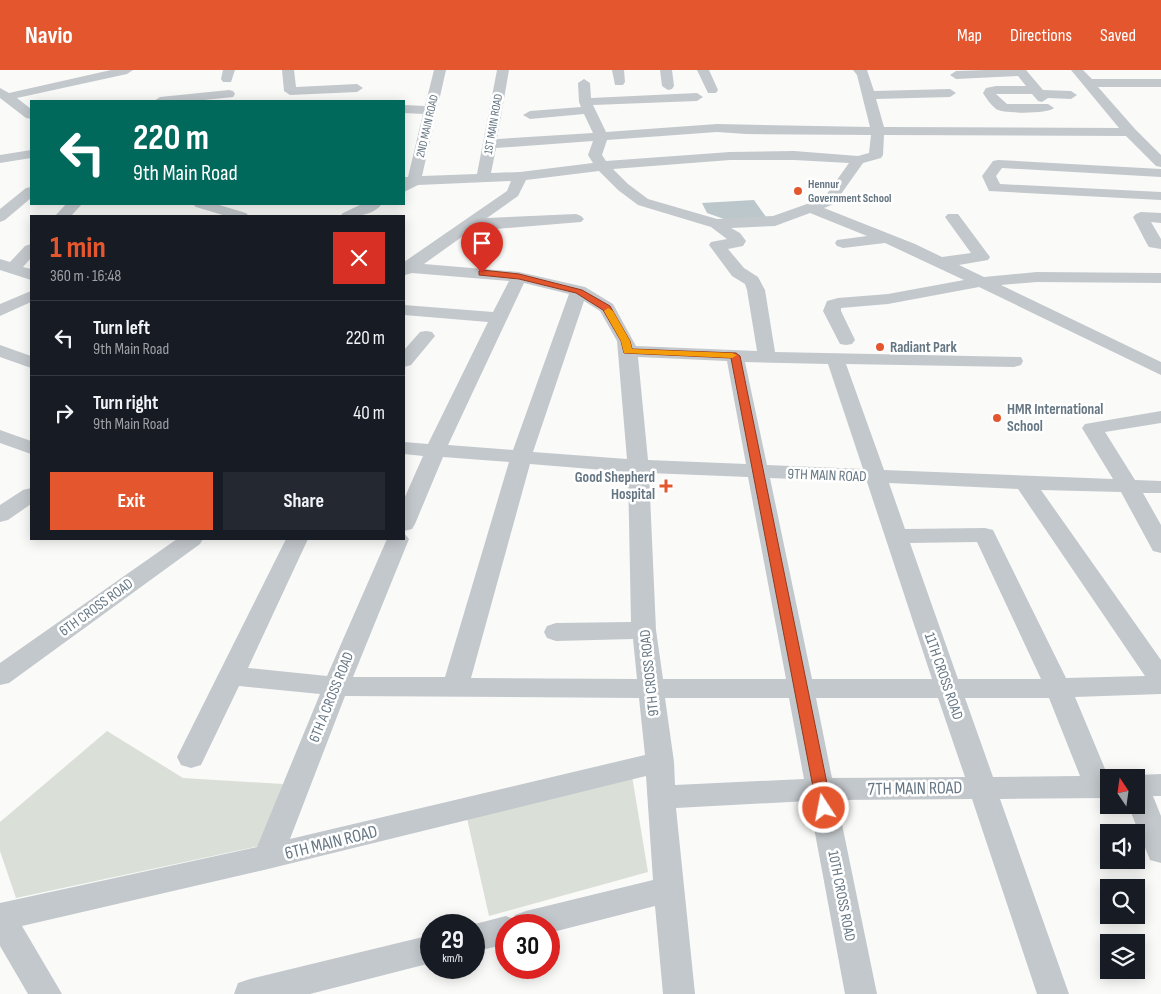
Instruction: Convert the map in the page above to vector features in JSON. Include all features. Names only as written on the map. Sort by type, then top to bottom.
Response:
[{"type":"street","points":[[3,95],[127,70]]},
{"type":"street","points":[[288,70],[290,91],[357,88]]},
{"type":"street","name":"2ND MAIN ROAD","points":[[407,183],[432,110],[440,70]]},
{"type":"street","name":"1ST MAIN ROAD","points":[[483,179],[503,70]]},
{"type":"street","points":[[666,70],[668,86]]},
{"type":"street","points":[[712,90],[703,70],[715,70]]},
{"type":"street","points":[[407,183],[483,179],[602,166],[729,157],[824,156],[858,160],[876,155],[878,131],[863,73],[859,70]]},
{"type":"street","points":[[1077,70],[1130,132],[1155,150],[1161,162]]},
{"type":"street","points":[[1138,70],[1158,85]]},
{"type":"street","points":[[956,75],[1020,71],[1068,133]]},
{"type":"street","points":[[584,83],[587,106],[601,136],[596,155],[602,166],[623,187],[643,202],[716,224],[775,221],[829,201],[858,160]]},
{"type":"street","points":[[1090,83],[1158,85]]},
{"type":"street","points":[[1048,108],[1005,108],[1000,106],[990,91],[1071,95]]},
{"type":"street","points":[[868,95],[950,93]]},
{"type":"street","points":[[170,100],[229,94]]},
{"type":"street","points":[[3,95],[30,113]]},
{"type":"street","points":[[530,115],[587,106],[697,97]]},
{"type":"street","points":[[405,109],[432,110]]},
{"type":"street","points":[[488,144],[601,136],[718,124],[878,131],[1130,132]]},
{"type":"street","points":[[718,124],[729,157]]},
{"type":"street","points":[[1008,132],[1031,166]]},
{"type":"street","points":[[0,159],[30,154]]},
{"type":"street","points":[[1161,173],[998,164],[989,176],[994,188],[1161,196]]},
{"type":"street","points":[[405,268],[513,192],[520,176]]},
{"type":"street","points":[[0,197],[30,192]]},
{"type":"street","points":[[0,217],[30,193]]},
{"type":"street","points":[[64,215],[73,205]]},
{"type":"street","points":[[203,205],[238,215]]},
{"type":"street","points":[[350,215],[372,205]]},
{"type":"street","points":[[810,208],[940,262],[1159,366]]},
{"type":"street","points":[[940,262],[982,257],[953,217]]},
{"type":"street","points":[[1161,218],[1141,217],[1155,244],[1161,244]]},
{"type":"street","points":[[474,221],[495,224],[576,219]]},
{"type":"street","points":[[716,224],[724,232],[736,237],[738,241],[737,243],[717,245],[738,272],[752,281],[756,290],[767,357]]},
{"type":"street","points":[[843,243],[888,239]]},
{"type":"street","points":[[6,266],[30,250]]},
{"type":"street","points":[[6,266],[30,275]]},
{"type":"street","points":[[405,268],[426,267],[519,277],[579,291],[607,308],[626,341],[628,351],[767,357],[841,349],[1014,361]]},
{"type":"street","points":[[405,522],[435,451],[519,277]]},
{"type":"street","points":[[981,282],[1037,277],[1161,278]]},
{"type":"street","name":"11TH CROSS ROAD","points":[[981,282],[902,297],[833,305],[832,311],[876,477],[1053,994]]},
{"type":"street","points":[[455,687],[521,457],[579,291]]},
{"type":"street","points":[[0,311],[30,296]]},
{"type":"street","points":[[405,310],[499,318]]},
{"type":"street","points":[[405,360],[426,336]]},
{"type":"street","points":[[0,351],[30,362]]},
{"type":"street","name":"9TH CROSS ROAD","points":[[628,351],[638,466],[644,630],[660,762],[679,994]]},
{"type":"street","name":"10TH CROSS ROAD","points":[[736,356],[861,994]]},
{"type":"street","points":[[1161,418],[1092,428],[1129,487],[1161,546]]},
{"type":"street","points":[[0,436],[30,448]]},
{"type":"street","name":"9TH MAIN ROAD","points":[[405,448],[638,466],[1161,487]]},
{"type":"street","points":[[1025,483],[1161,680]]},
{"type":"street","points":[[0,515],[30,496]]},
{"type":"street","points":[[896,536],[986,535],[1100,778]]},
{"type":"street","name":"6TH CROSS ROAD","points":[[0,676],[191,540]]},
{"type":"street","points":[[191,757],[297,540]]},
{"type":"street","name":"6TH A CROSS ROAD","points":[[268,857],[336,686],[398,540]]},
{"type":"street","points":[[556,632],[644,630]]},
{"type":"street","points":[[232,676],[336,686],[801,689],[1058,688],[1161,685]]},
{"type":"street","name":"6TH MAIN ROAD","points":[[0,917],[268,857],[660,762]]},
{"type":"street","points":[[1145,786],[1161,785]]},
{"type":"street","name":"7TH MAIN ROAD","points":[[662,797],[821,789],[1100,787]]},
{"type":"street","points":[[1145,813],[1161,851]]},
{"type":"street","points":[[560,916],[670,889]]},
{"type":"street","points":[[0,917],[46,994]]},
{"type":"street","points":[[250,994],[420,952]]},
{"type":"shaded area","points":[[754,200],[766,217],[727,220],[707,213],[702,203]]},
{"type":"shaded area","points":[[107,731],[183,778],[283,784],[260,846],[16,898],[0,851],[0,822]]},
{"type":"shaded area","points":[[632,776],[648,872],[489,916],[466,814]]},
{"type":"slow traffic","points":[[608,311],[626,341],[628,351],[732,355]]},
{"type":"place","name":"Hennur Government School","points":[[798,191]]},
{"type":"place","name":"Radiant Park","points":[[880,347]]},
{"type":"place","name":"HMR International School","points":[[997,418]]},
{"type":"place","name":"Good Shepherd Hospital","points":[[666,486]]},
{"type":"route","points":[[482,273],[519,277],[579,291],[607,308],[626,341],[628,351],[736,356],[824,808]]}]
